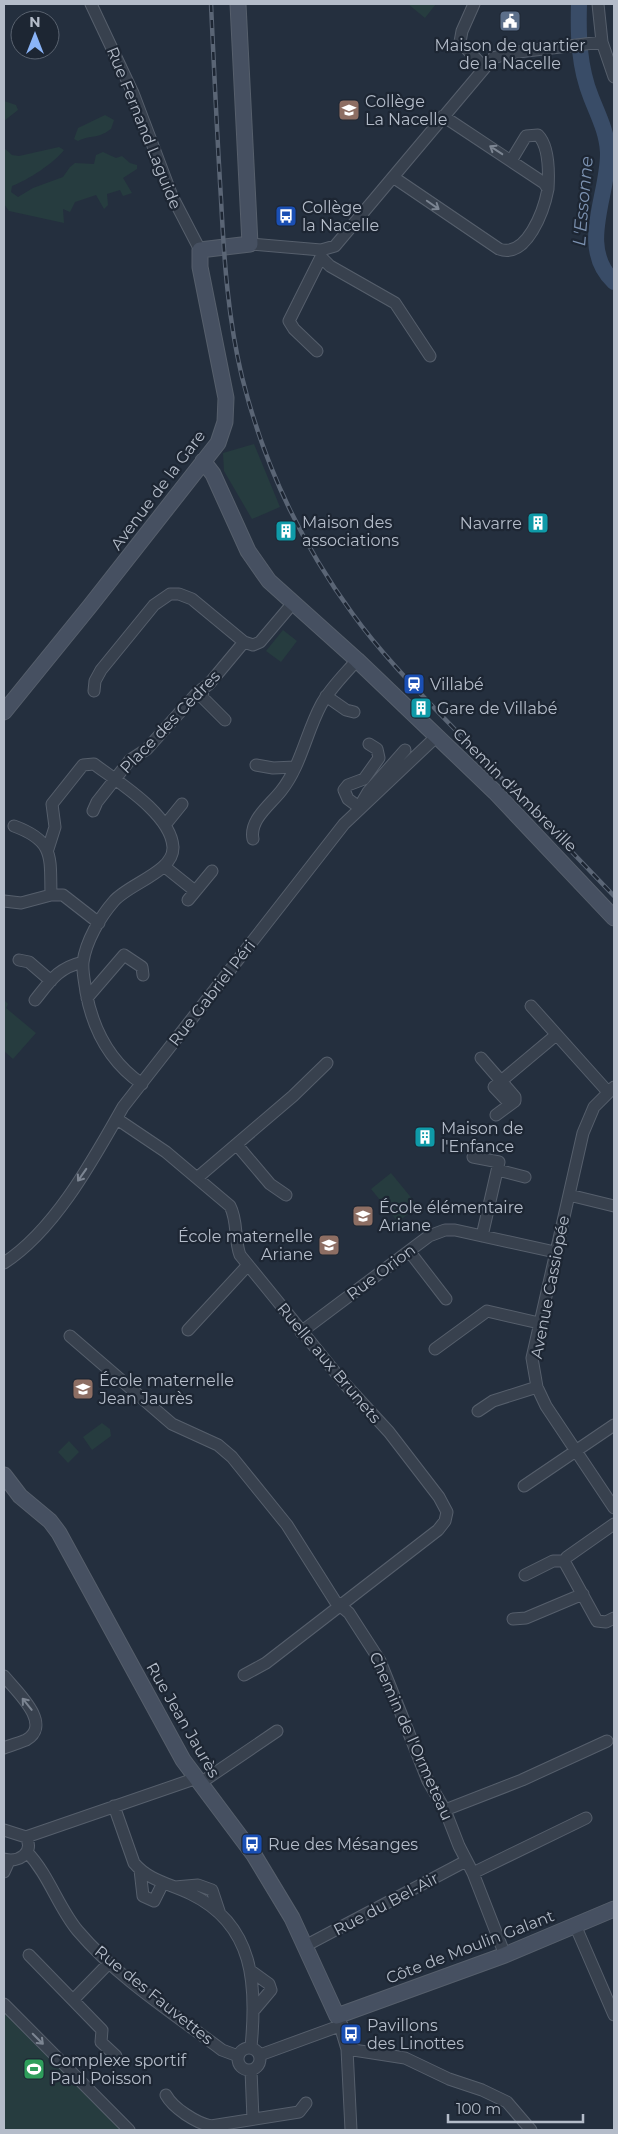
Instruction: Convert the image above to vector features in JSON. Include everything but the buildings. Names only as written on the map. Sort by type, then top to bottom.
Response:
[{"type":"street","name":"Rue Fernand Laguide","points":[[91,4],[133,92],[172,196],[200,250]]},
{"type":"street","points":[[238,4],[243,245]]},
{"type":"street","points":[[474,4],[462,31],[460,42],[484,67]]},
{"type":"street","points":[[598,4],[602,42],[614,77]]},
{"type":"street","points":[[317,352],[294,330],[289,321],[321,253],[340,242],[484,67],[501,54],[602,42]]},
{"type":"street","points":[[443,116],[539,178],[548,189]]},
{"type":"street","points":[[393,177],[499,249],[510,252],[527,239],[545,205],[549,178],[543,141],[538,135],[526,136],[511,160]]},
{"type":"street","points":[[200,250],[243,245],[321,253],[330,266],[395,302],[430,356]]},
{"type":"street","name":"Avenue de la Gare","points":[[4,712],[90,606],[203,461],[221,435],[226,407],[200,267],[200,250]]},
{"type":"street","name":"Chemin d'Ambreville","points":[[203,461],[213,474],[255,563],[269,581],[357,660],[495,792],[614,918]]},
{"type":"street","points":[[94,691],[95,681],[101,670],[154,605],[170,594],[179,594],[192,599],[244,642],[253,645],[260,642],[293,602]]},
{"type":"street","name":"Place des Cèdres","points":[[93,811],[114,779],[130,760],[147,750],[202,689],[209,684],[244,642]]},
{"type":"street","points":[[253,839],[253,824],[282,790],[295,766],[326,696],[357,660]]},
{"type":"street","points":[[202,689],[203,698],[225,720]]},
{"type":"street","points":[[326,696],[346,710],[354,712]]},
{"type":"street","name":"Rue Gabriel Péri","points":[[4,1263],[30,1244],[44,1229],[109,1135],[117,1118],[142,1084],[344,824],[437,736]]},
{"type":"street","points":[[369,744],[377,750],[379,758],[364,778],[348,785],[344,790],[348,799],[360,808],[368,792],[405,750]]},
{"type":"street","points":[[51,895],[52,874],[48,849],[55,827],[52,804],[82,765],[94,764],[157,814],[165,825],[173,846],[172,855],[165,867],[130,887],[114,901],[92,934],[83,962],[88,998],[96,1030],[106,1049],[120,1066],[142,1084]]},
{"type":"street","points":[[256,765],[273,768],[295,766]]},
{"type":"street","points":[[165,825],[182,804]]},
{"type":"street","points":[[14,826],[31,833],[48,849]]},
{"type":"street","points":[[165,867],[192,896],[212,871]]},
{"type":"street","points":[[4,901],[21,904],[51,895],[63,895],[99,923]]},
{"type":"street","points":[[88,998],[124,955],[142,967],[143,975]]},
{"type":"street","points":[[19,960],[29,962],[51,981]]},
{"type":"street","points":[[35,1000],[56,973],[83,962]]},
{"type":"street","points":[[531,1006],[611,1090]]},
{"type":"street","points":[[496,1115],[510,1104],[494,1087],[556,1034]]},
{"type":"street","points":[[481,1058],[502,1081]]},
{"type":"street","points":[[197,1178],[237,1145],[327,1063]]},
{"type":"street","name":"Avenue Cassiopée","points":[[611,1090],[594,1108],[587,1119],[532,1358],[537,1387],[546,1406],[614,1508]]},
{"type":"street","name":"Ruelle aux Brunets","points":[[117,1118],[166,1152],[230,1206],[235,1216],[236,1245],[240,1255],[301,1332],[389,1432],[439,1497],[447,1512],[445,1521],[438,1530],[340,1604]]},
{"type":"street","points":[[237,1145],[270,1184],[286,1195]]},
{"type":"street","points":[[473,1157],[499,1162],[482,1236]]},
{"type":"street","points":[[498,1170],[525,1177]]},
{"type":"street","points":[[569,1195],[614,1206]]},
{"type":"street","name":"Rue Orion","points":[[301,1332],[430,1236],[445,1230],[555,1252]]},
{"type":"street","points":[[409,1251],[446,1299]]},
{"type":"street","points":[[188,1330],[248,1265]]},
{"type":"street","points":[[435,1349],[486,1311],[539,1323]]},
{"type":"street","name":"Chemin de l'Ormeteau","points":[[70,1336],[172,1424],[218,1445],[232,1457],[287,1525],[335,1601],[349,1613],[380,1661],[428,1781],[445,1810],[466,1861],[473,1873],[505,1955]]},
{"type":"street","points":[[478,1411],[493,1401],[537,1387]]},
{"type":"street","points":[[524,1486],[614,1425]]},
{"type":"street","name":"Rue Jean Jaurès","points":[[4,1475],[20,1496],[50,1522],[59,1533],[197,1781],[254,1855],[292,1918],[340,2020]]},
{"type":"street","points":[[564,1561],[566,1557],[614,1524]]},
{"type":"street","points":[[525,1575],[553,1561],[564,1561]]},
{"type":"street","points":[[564,1561],[597,1621],[606,1622],[614,1618]]},
{"type":"street","points":[[513,1619],[526,1618],[583,1594]]},
{"type":"street","points":[[244,1675],[266,1664],[340,1604]]},
{"type":"street","points":[[4,1676],[31,1709],[36,1721],[36,1727],[27,1739],[4,1748]]},
{"type":"street","points":[[4,1830],[26,1837],[114,1806],[197,1781],[277,1731]]},
{"type":"street","points":[[445,1810],[522,1780],[607,1741]]},
{"type":"street","points":[[114,1806],[134,1863],[140,1870],[162,1883],[175,1887],[210,1905],[220,1914],[245,1950],[251,1971],[255,2009],[256,2051],[260,2063],[251,2070]]},
{"type":"street","points":[[473,1873],[586,1818]]},
{"type":"street","points":[[4,1872],[6,1860],[17,1859],[27,1852],[29,1846],[26,1837]]},
{"type":"street","name":"Rue des Fauvettes","points":[[27,1852],[39,1864],[71,1922],[110,1963],[222,2050],[238,2056]]},
{"type":"street","name":"Rue du Bel-Air","points":[[305,1946],[466,1861]]},
{"type":"street","points":[[140,1870],[143,1896],[154,1901],[162,1883]]},
{"type":"street","name":"Côte de Moulin Galant","points":[[340,2020],[505,1955],[614,1909]]},
{"type":"street","points":[[575,1925],[614,2015]]},
{"type":"street","points":[[29,1955],[102,2030],[101,2042],[116,2056]]},
{"type":"street","points":[[73,2000],[110,1963]]},
{"type":"street","points":[[251,1971],[269,1984],[271,1990],[268,1996],[255,2009]]},
{"type":"street","points":[[4,2004],[129,2130]]},
{"type":"street","points":[[251,2070],[240,2066],[238,2056],[241,2050],[256,2051],[340,2020],[347,2049],[351,2130]]},
{"type":"street","points":[[347,2049],[405,2058],[449,2079],[482,2090],[507,2102],[524,2119],[531,2130]]},
{"type":"street","points":[[251,2070],[253,2119]]},
{"type":"street","points":[[166,2095],[170,2102],[208,2126],[299,2112],[306,2103]]},
{"type":"green space","points":[[408,4],[436,4],[425,18]]},
{"type":"green space","points":[[4,101],[16,105],[18,110],[4,121]]},
{"type":"green space","points":[[105,115],[114,120],[111,129],[98,136],[78,141],[74,139],[78,128]]},
{"type":"green space","points":[[59,147],[64,150],[60,155],[40,171],[12,186],[11,192],[18,197],[33,188],[63,177],[75,163],[94,164],[96,155],[103,152],[116,158],[122,156],[130,163],[137,165],[137,169],[123,178],[132,193],[123,196],[120,190],[107,194],[108,205],[104,209],[96,195],[75,202],[70,212],[63,209],[64,223],[9,211],[4,204],[4,148],[12,155],[19,156]]},
{"type":"green space","points":[[254,444],[280,507],[252,519],[224,471],[223,453]]},
{"type":"green space","points":[[283,630],[297,641],[281,662],[266,651]]},
{"type":"green space","points":[[4,1000],[8,1004],[6,1008],[36,1033],[13,1059],[4,1051]]},
{"type":"green space","points":[[391,1173],[418,1206],[398,1222],[371,1189]]},
{"type":"green space","points":[[102,1423],[110,1429],[111,1436],[92,1450],[83,1437]]},
{"type":"green space","points":[[69,1441],[79,1452],[68,1463],[58,1452]]},
{"type":"green space","name":"Complexe sportif Paul Poisson","points":[[4,2007],[125,2130],[4,2130]]},
{"type":"waterway","name":"L'Essonne","points":[[579,4],[579,40],[584,74],[604,131],[608,152],[596,237],[598,253],[603,268],[614,282]]},
{"type":"railway","points":[[211,4],[227,289],[233,333],[251,409],[261,440],[286,501],[316,559],[333,586],[392,663],[614,896]]},
{"type":"place","name":"Maison de quartier de la Nacelle","points":[[510,21]]},
{"type":"place","name":"Collège La Nacelle","points":[[349,110]]},
{"type":"place","name":"Collège la Nacelle","points":[[286,216]]},
{"type":"place","name":"Navarre","points":[[538,523]]},
{"type":"place","name":"Maison des associations","points":[[286,531]]},
{"type":"place","name":"Villabé","points":[[414,684]]},
{"type":"place","name":"Gare de Villabé","points":[[421,708]]},
{"type":"place","name":"Maison de l'Enfance","points":[[425,1137]]},
{"type":"place","name":"École élémentaire Ariane","points":[[363,1216]]},
{"type":"place","name":"École maternelle Ariane","points":[[329,1245]]},
{"type":"place","name":"École maternelle Jean Jaurès","points":[[83,1389]]},
{"type":"place","name":"Rue des Mésanges","points":[[252,1844]]},
{"type":"place","name":"Pavillons des Linottes","points":[[351,2034]]},
{"type":"place","name":"Complexe sportif Paul Poisson","points":[[34,2069]]}]
